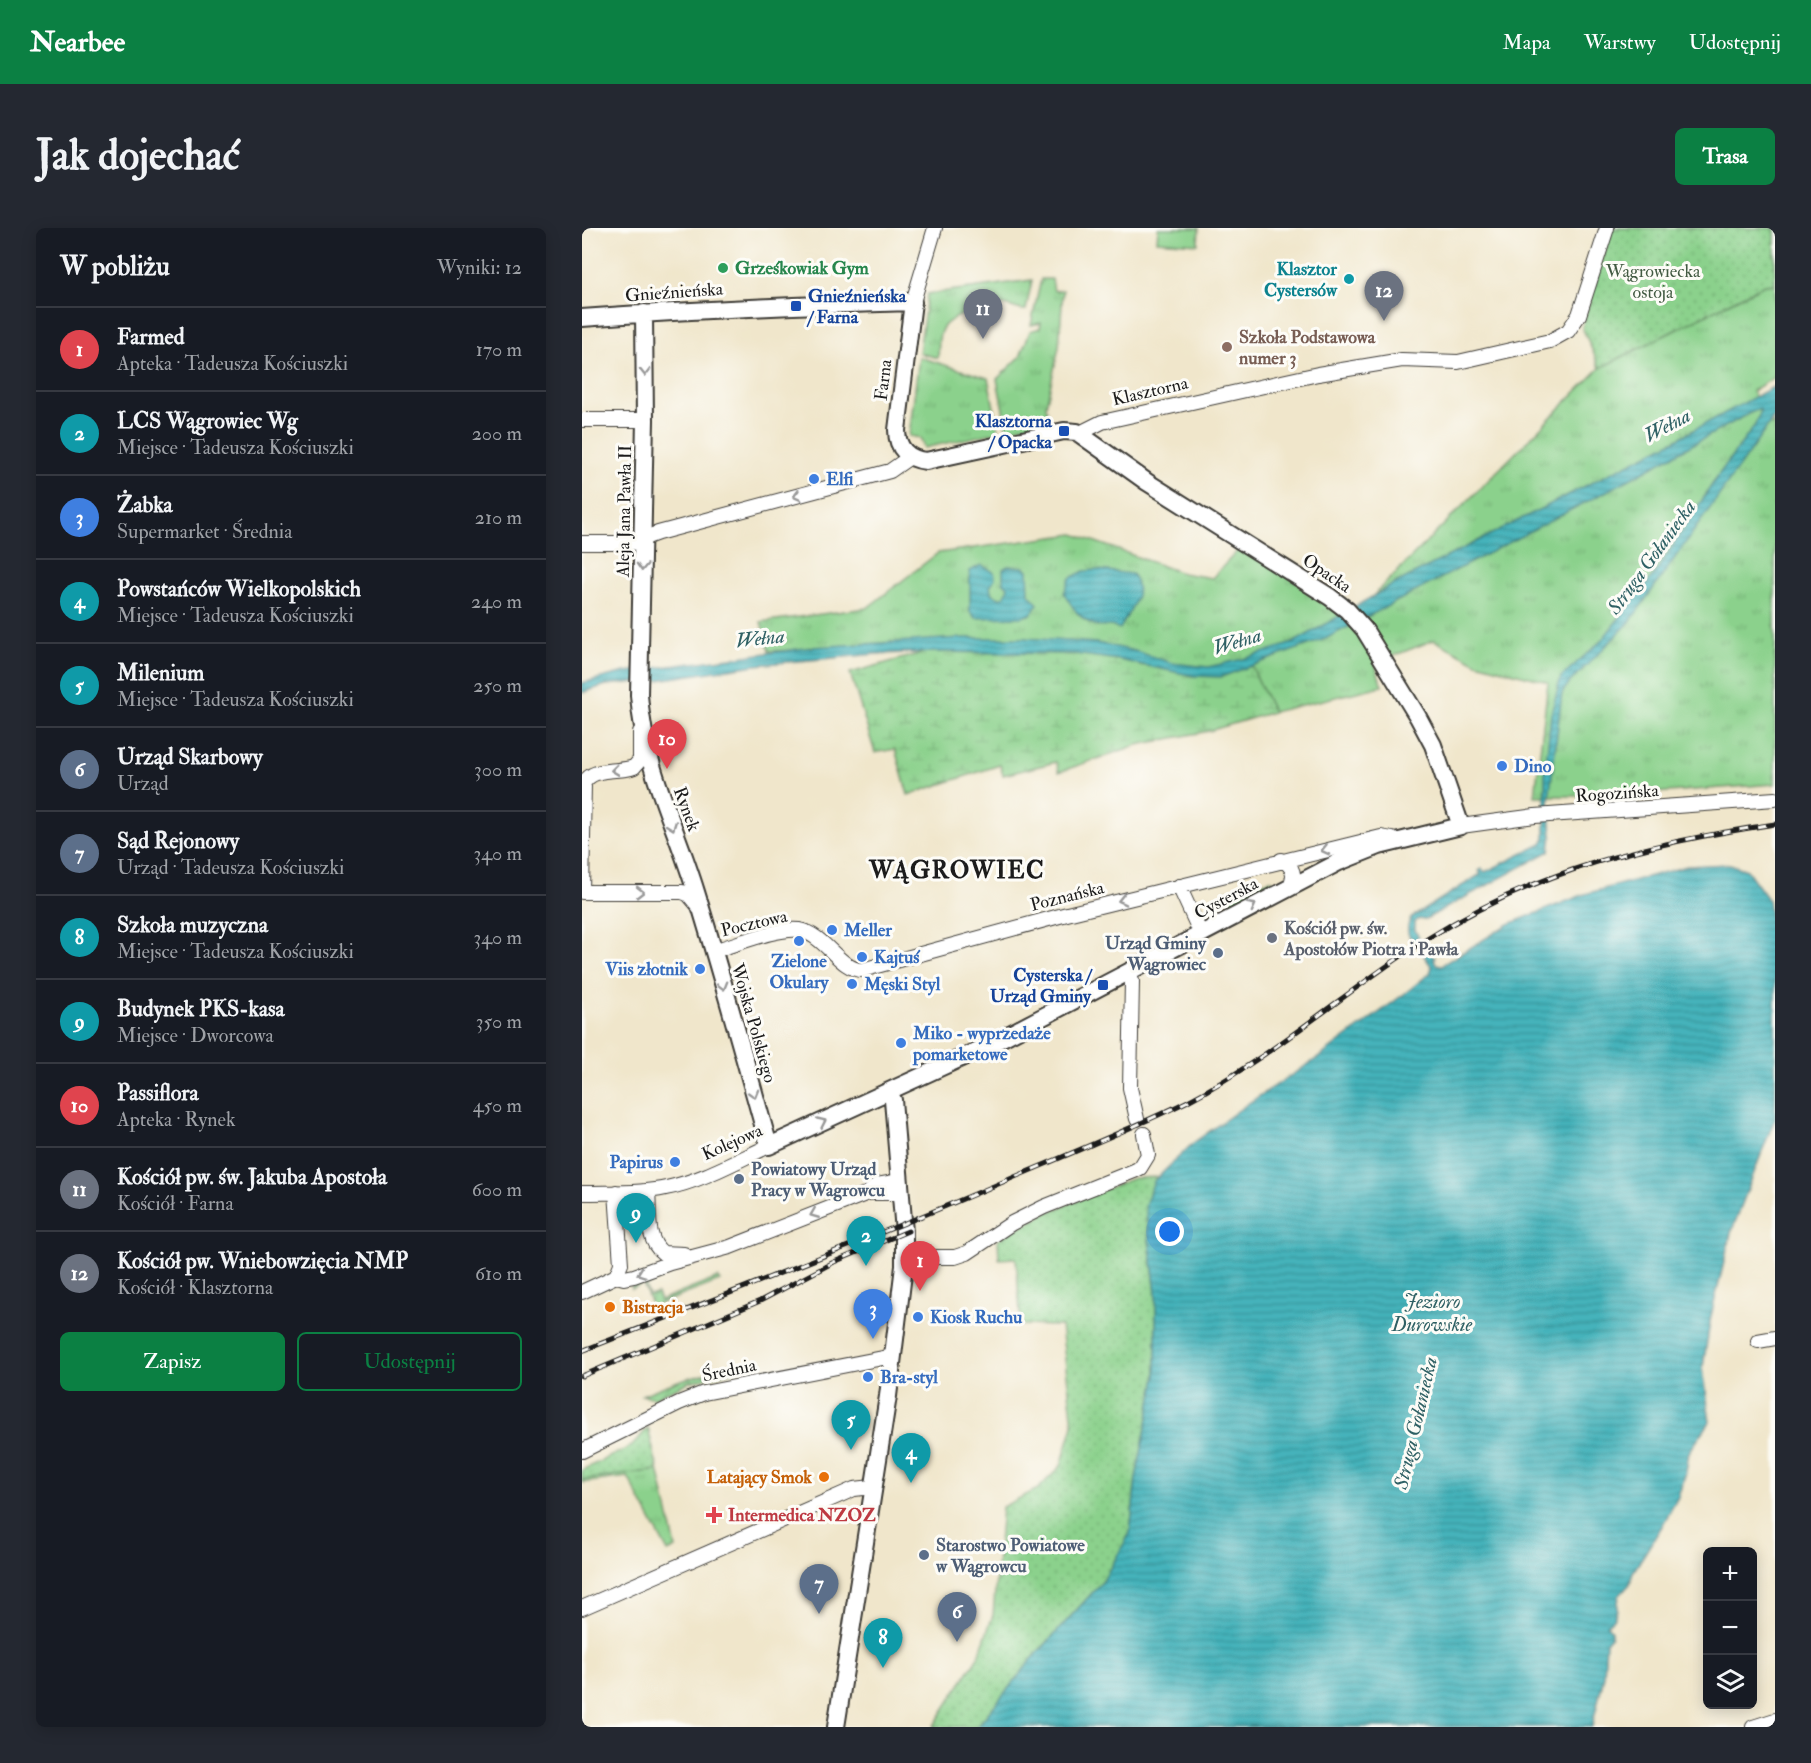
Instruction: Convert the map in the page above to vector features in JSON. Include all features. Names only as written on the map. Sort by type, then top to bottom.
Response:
[{"type":"main road","name":"Gnieźnieńska","points":[[582,318],[767,306],[913,302]]},
{"type":"main road","name":"Farna","points":[[910,457],[900,446],[897,430],[913,302]]},
{"type":"main road","name":"Aleja Jana Pawła II","points":[[640,702],[645,420],[644,313]]},
{"type":"main road","name":"Klasztorna","points":[[910,457],[926,461],[1064,431],[1070,430],[1080,434]]},
{"type":"main road","name":"Opacka","points":[[1080,434],[1155,488],[1339,603],[1356,620],[1373,642],[1430,739],[1461,826]]},
{"type":"main road","name":"Rynek","points":[[640,702],[644,738],[651,766],[701,910]]},
{"type":"main road","name":"Cysterska","points":[[890,1092],[977,1051],[1339,862],[1378,846],[1461,826]]},
{"type":"main road","name":"Wojska Polskiego","points":[[701,910],[769,1146]]},
{"type":"main road","name":"Kolejowa","points":[[769,1146],[890,1092]]},
{"type":"main road","points":[[836,1727],[893,1356],[904,1257],[901,1187],[893,1100],[890,1092]]},
{"type":"street","points":[[913,302],[935,228]]},
{"type":"street","name":"Klasztorna","points":[[1080,434],[1102,422],[1318,374],[1402,360],[1458,362],[1550,341],[1568,331],[1580,315],[1607,228]]},
{"type":"street","points":[[582,420],[645,420]]},
{"type":"street","points":[[582,543],[631,543],[658,532],[890,471],[910,457]]},
{"type":"street","points":[[640,702],[640,760],[638,764],[630,768],[592,774],[584,783],[582,892],[682,892],[688,894],[701,910]]},
{"type":"street","name":"Rogozińska","points":[[1461,826],[1535,816],[1775,799]]},
{"type":"street","name":"Poznańska","points":[[861,970],[1067,914],[1281,860],[1381,837],[1403,840]]},
{"type":"street","points":[[1281,860],[1287,862],[1293,871],[1292,882],[1288,887]]},
{"type":"street","points":[[1179,886],[1201,934]]},
{"type":"street","name":"Pocztowa","points":[[713,951],[777,932],[798,930],[819,939],[851,968],[861,970]]},
{"type":"street","points":[[1128,972],[1132,981],[1130,1088],[1137,1119]]},
{"type":"street","points":[[904,1257],[955,1257],[967,1253],[1012,1223],[1044,1207],[1140,1168],[1148,1155],[1144,1134]]},
{"type":"street","name":"Kolejowa","points":[[582,1193],[663,1189],[693,1180],[769,1146]]},
{"type":"street","points":[[582,1292],[616,1276],[624,1278],[634,1276],[670,1263],[730,1247],[868,1194],[877,1185],[901,1187]]},
{"type":"street","points":[[648,1191],[651,1231],[657,1248],[666,1254],[707,1253]]},
{"type":"street","points":[[616,1192],[622,1257],[616,1276]]},
{"type":"street","points":[[1758,1341],[1775,1338]]},
{"type":"street","name":"Średnia","points":[[582,1451],[704,1393],[893,1356]]},
{"type":"street","points":[[582,1608],[854,1488],[873,1487]]},
{"type":"street","points":[[1753,1727],[1775,1720]]},
{"type":"green space","points":[[1158,228],[1199,228],[1198,244],[1157,241]]},
{"type":"green space","name":"Wągrowiecka ostoja","points":[[1612,228],[1775,228],[1775,284],[1764,285],[1600,368],[1582,327]]},
{"type":"green space","points":[[1041,279],[1052,279],[1054,291],[1063,290],[1059,347],[1046,406],[1049,421],[1007,430],[997,379],[1020,357],[1030,331],[1040,328],[1041,323],[1031,325]]},
{"type":"green space","points":[[1032,280],[1026,310],[1002,305],[957,317],[943,327],[939,340],[938,358],[919,353],[927,294]]},
{"type":"green space","points":[[1775,284],[1775,377],[1752,391],[1772,426],[1775,422],[1775,784],[1614,796],[1535,796],[1548,682],[1477,663],[1434,640],[1375,663],[1382,686],[1273,712],[1250,663],[1215,672],[947,646],[769,651],[761,622],[867,608],[938,553],[1074,534],[1182,573],[1212,578],[1245,543],[1349,620],[1600,368],[1764,285]]},
{"type":"green space","points":[[919,357],[988,378],[999,432],[924,448],[920,438],[909,436]]},
{"type":"green space","points":[[947,646],[1077,649],[1195,672],[1250,663],[1273,712],[1209,731],[1137,745],[1059,772],[1056,762],[1003,775],[1000,765],[908,795],[895,749],[875,753],[850,673]]},
{"type":"green space","points":[[1272,880],[1273,883],[1231,905],[1232,895],[1225,891]]},
{"type":"green space","points":[[1157,1177],[1146,1219],[1156,1293],[1156,1378],[1136,1478],[1130,1533],[1103,1581],[1033,1658],[977,1727],[933,1727],[979,1655],[993,1615],[1002,1507],[1038,1489],[1061,1466],[1073,1425],[1061,1326],[1021,1325],[1016,1258],[999,1259],[998,1239],[1046,1213],[1134,1178]]},
{"type":"green space","points":[[653,1278],[653,1283],[645,1286],[649,1296],[657,1294],[660,1301],[718,1278],[720,1281],[652,1307],[643,1284],[632,1289],[631,1286]]},
{"type":"green space","points":[[734,1371],[689,1382],[654,1398],[642,1395],[699,1375]]},
{"type":"green space","points":[[648,1428],[646,1435],[657,1464],[676,1548],[668,1552],[628,1477],[582,1483],[582,1480],[606,1477]]},
{"type":"green space","points":[[648,1428],[658,1470],[582,1480],[582,1470],[632,1446]]},
{"type":"water","points":[[1775,386],[1775,416],[1629,623],[1570,682],[1562,693],[1549,800],[1552,835],[1550,851],[1424,920],[1419,919],[1415,922],[1415,930],[1419,937],[1414,941],[1409,936],[1408,930],[1412,917],[1481,874],[1479,871],[1482,869],[1485,872],[1542,844],[1545,838],[1545,773],[1551,714],[1561,677],[1601,641],[1655,573],[1717,477],[1755,425],[1760,409],[1325,639],[1221,677],[1194,676],[1119,660],[1075,654],[938,652],[877,654],[755,665],[658,680],[606,685],[582,693],[582,683],[625,672],[813,647],[961,638],[1024,638],[1097,643],[1135,651],[1172,663],[1208,667],[1243,659],[1293,643],[1394,584],[1675,440]]},
{"type":"water","points":[[981,565],[994,572],[995,578],[990,587],[992,594],[999,598],[1005,596],[1008,587],[1003,582],[1003,569],[1008,566],[1023,567],[1028,570],[1029,594],[1038,604],[1031,614],[1022,617],[976,618],[970,612],[970,571]]},
{"type":"water","points":[[1098,570],[1132,574],[1136,581],[1138,588],[1135,602],[1120,629],[1095,625],[1083,619],[1064,593],[1070,578],[1084,571]]},
{"type":"water","name":"Jezioro Durowskie","points":[[1730,864],[1747,870],[1768,899],[1775,950],[1775,1118],[1731,1233],[1711,1316],[1703,1367],[1710,1422],[1689,1452],[1686,1472],[1678,1497],[1633,1572],[1630,1584],[1619,1596],[1617,1610],[1613,1619],[1607,1624],[1611,1636],[1606,1642],[1604,1676],[1592,1727],[977,1727],[1033,1658],[1103,1581],[1130,1533],[1136,1478],[1156,1378],[1156,1293],[1145,1205],[1154,1181],[1193,1143],[1250,1102],[1318,1058],[1430,973],[1432,967],[1424,956],[1429,952],[1435,958],[1436,964],[1442,965],[1509,924],[1585,894],[1687,866]]},
{"type":"railway","points":[[582,1351],[909,1221],[1186,1102],[1249,1065],[1427,939],[1468,915],[1510,895],[1552,877],[1638,851],[1683,840],[1775,824]]},
{"type":"railway","points":[[582,1376],[760,1301],[834,1262],[908,1231]]},
{"type":"place","name":"Grześkowiak Gym","points":[[723,268]]},
{"type":"place","name":"Klasztor Cystersów","points":[[1349,279]]},
{"type":"place","name":"Gnieźnieńska / Farna","points":[[796,306]]},
{"type":"place","name":"Kościół pw. Wniebowzięcia NMP","points":[[1384,321]]},
{"type":"place","name":"Kościół pw. św. Jakuba Apostoła","points":[[983,339]]},
{"type":"place","name":"Szkoła Podstawowa numer 3","points":[[1227,347]]},
{"type":"place","name":"Klasztorna / Opacka","points":[[1064,431]]},
{"type":"place","name":"Elfi","points":[[814,479]]},
{"type":"place","name":"Dino","points":[[1502,766]]},
{"type":"place","name":"Passiflora","points":[[667,769]]},
{"type":"place","name":"Meller","points":[[832,930]]},
{"type":"place","name":"Kościół pw. św. Apostołów Piotra i Pawła","points":[[1272,938]]},
{"type":"place","name":"Zielone Okulary","points":[[799,941]]},
{"type":"place","name":"Urząd Gminy Wągrowiec","points":[[1218,953]]},
{"type":"place","name":"Kajtuś","points":[[862,957]]},
{"type":"place","name":"Viis złotnik","points":[[700,969]]},
{"type":"place","name":"Męski Styl","points":[[852,984]]},
{"type":"place","name":"Cysterska / Urząd Gminy","points":[[1103,985]]},
{"type":"place","name":"Miko - wyprzedaże pomarketowe","points":[[901,1043]]},
{"type":"place","name":"Papirus","points":[[675,1162]]},
{"type":"place","name":"Powiatowy Urząd Pracy w Wagrowcu","points":[[739,1179]]},
{"type":"place","name":"Budynek PKS-kasa","points":[[636,1243]]},
{"type":"place","name":"LCS Wągrowiec Wg","points":[[866,1266]]},
{"type":"place","name":"Farmed","points":[[920,1291]]},
{"type":"place","name":"Bistracja","points":[[610,1307]]},
{"type":"place","name":"Kiosk Ruchu","points":[[918,1317]]},
{"type":"place","name":"Żabka","points":[[873,1339]]},
{"type":"place","name":"Bra-styl","points":[[868,1377]]},
{"type":"place","name":"Milenium","points":[[851,1450]]},
{"type":"place","name":"Latający Smok","points":[[824,1477]]},
{"type":"place","name":"Powstańców Wielkopolskich","points":[[911,1483]]},
{"type":"place","name":"Intermedica NZOZ","points":[[714,1515]]},
{"type":"place","name":"Starostwo Powiatowe w Wągrowcu","points":[[924,1555]]},
{"type":"place","name":"Sąd Rejonowy","points":[[819,1614]]},
{"type":"place","name":"Urząd Skarbowy","points":[[957,1642]]},
{"type":"place","name":"Szkoła muzyczna","points":[[883,1668]]},
{"type":"district","name":"WĄGROWIEC","points":[[957,870]]},
{"type":"water label","name":"Wełna","points":[[1667,425]]},
{"type":"water label","name":"Struga Gołaniecka","points":[[1651,557]]},
{"type":"water label","name":"Wełna","points":[[760,638]]},
{"type":"water label","name":"Wełna","points":[[1237,641]]},
{"type":"water label","name":"Struga Gołaniecka","points":[[1415,1423]]}]
